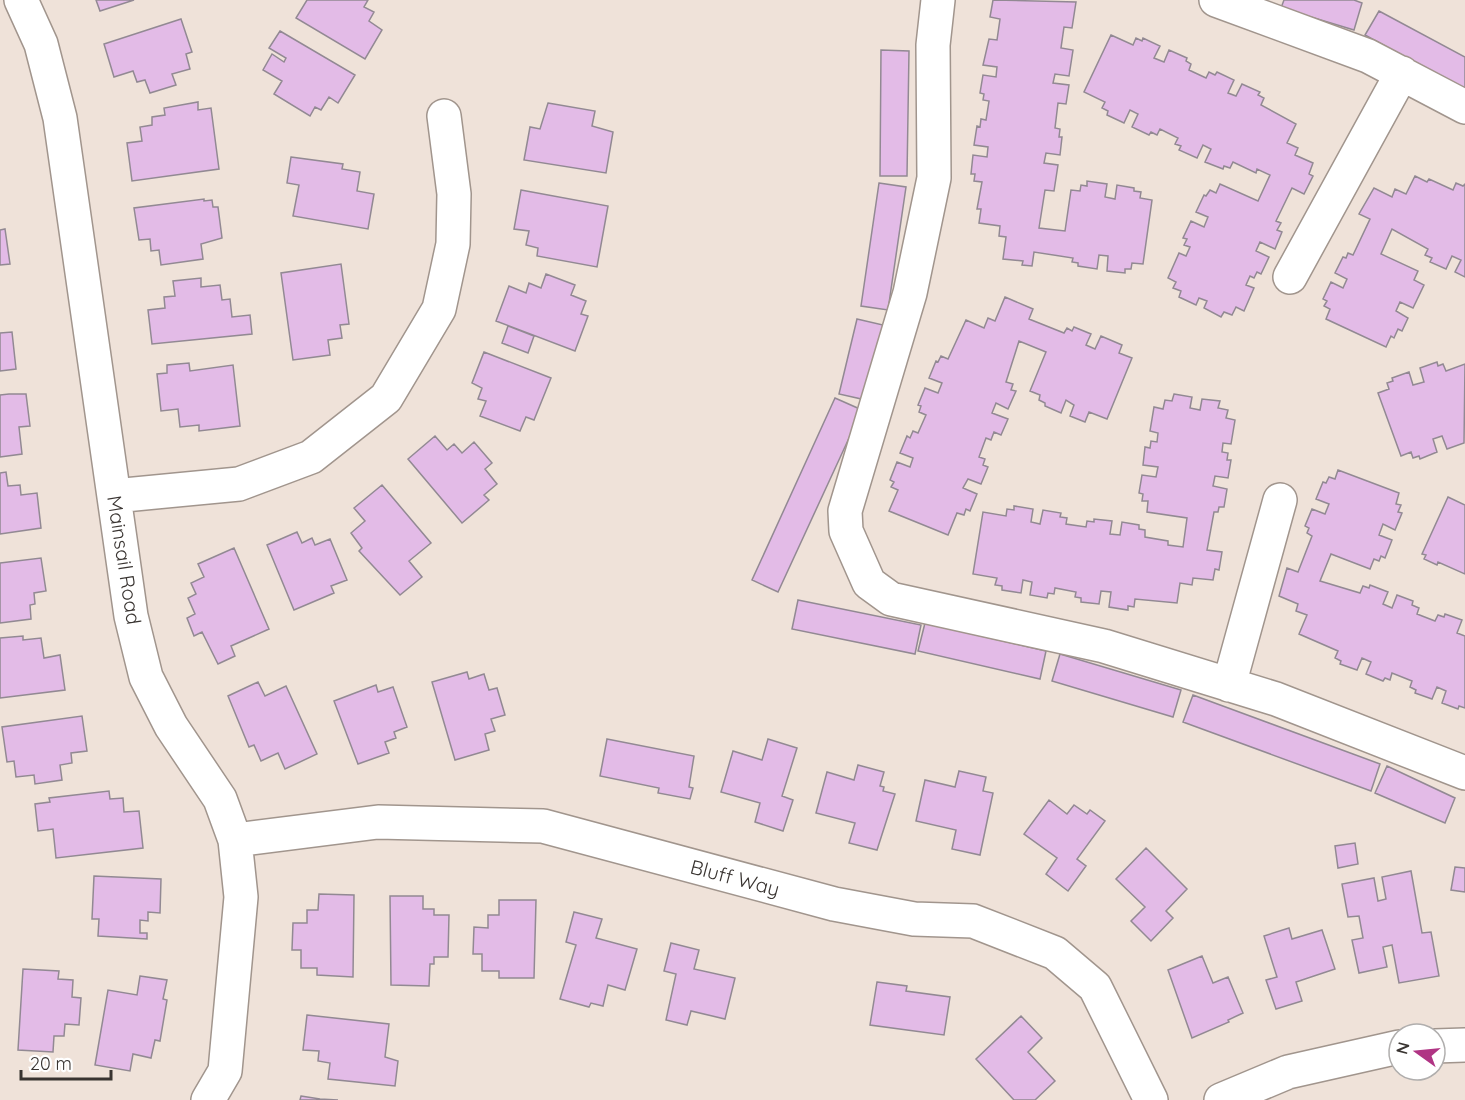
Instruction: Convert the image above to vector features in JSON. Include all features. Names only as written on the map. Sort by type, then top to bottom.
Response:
[{"type":"street","name":"Mainsail Road","points":[[21,0],[41,44],[60,118],[131,616],[146,677],[171,726],[220,799],[235,840],[241,897],[225,1071],[208,1100]]},
{"type":"street","points":[[938,0],[933,45],[934,178],[909,293],[845,511],[846,531],[869,583],[891,599],[1104,646],[1276,699],[1465,773]]},
{"type":"street","points":[[1216,0],[1368,56],[1465,107]]},
{"type":"street","points":[[1290,276],[1402,73]]},
{"type":"street","points":[[114,496],[239,484],[311,457],[386,398],[440,309],[453,244],[454,194],[444,116]]},
{"type":"street","points":[[1229,685],[1280,500]]},
{"type":"street","name":"Bluff Way","points":[[235,840],[378,822],[543,826],[834,904],[914,919],[973,921],[1055,953],[1095,987],[1150,1100]]},
{"type":"street","points":[[1447,1046],[1465,1045]]},
{"type":"street","points":[[1221,1100],[1288,1072],[1387,1050]]},
{"type":"building","points":[[96,0],[134,0],[100,11]]},
{"type":"building","points":[[307,0],[368,0],[364,7],[374,12],[369,21],[382,30],[365,59],[296,18]]},
{"type":"building","points":[[993,0],[1076,2],[1072,28],[1064,27],[1061,48],[1073,50],[1069,76],[1055,74],[1053,83],[1069,85],[1066,104],[1058,103],[1055,128],[1060,129],[1059,137],[1062,137],[1060,155],[1046,153],[1044,163],[1058,165],[1054,191],[1045,190],[1039,228],[1065,231],[1071,190],[1080,191],[1081,185],[1087,186],[1087,181],[1107,184],[1105,197],[1115,199],[1117,185],[1134,188],[1134,191],[1141,192],[1140,198],[1152,200],[1143,264],[1132,263],[1131,269],[1125,269],[1125,273],[1107,271],[1108,256],[1099,255],[1097,269],[1078,266],[1078,263],[1072,262],[1073,258],[1034,252],[1032,266],[1022,265],[1023,261],[1003,259],[1006,237],[999,236],[1000,226],[979,223],[981,209],[977,209],[982,182],[974,181],[975,174],[971,174],[973,155],[987,157],[988,147],[974,145],[977,126],[980,127],[981,119],[986,120],[989,101],[983,100],[984,94],[980,93],[983,75],[996,77],[997,67],[983,65],[989,39],[997,40],[1000,19],[990,17]]},
{"type":"building","points":[[1284,0],[1354,0],[1362,3],[1354,30],[1281,8]]},
{"type":"building","points":[[1379,11],[1465,57],[1465,90],[1365,35]]},
{"type":"building","points":[[181,19],[192,52],[186,54],[190,69],[172,74],[176,85],[150,93],[145,80],[137,82],[133,71],[114,77],[104,44]]},
{"type":"building","points":[[280,31],[355,75],[338,103],[329,97],[321,110],[315,107],[310,116],[274,94],[282,81],[263,70],[272,54],[284,62],[286,58],[269,48]]},
{"type":"building","points":[[1111,35],[1133,45],[1136,38],[1142,41],[1143,38],[1160,46],[1154,58],[1164,62],[1169,50],[1187,58],[1186,61],[1191,64],[1189,70],[1206,78],[1209,72],[1215,75],[1217,72],[1234,80],[1228,93],[1236,96],[1242,84],[1260,92],[1258,95],[1264,98],[1261,105],[1296,124],[1287,143],[1298,148],[1295,155],[1313,163],[1309,174],[1313,176],[1304,194],[1292,188],[1276,221],[1281,223],[1277,230],[1282,232],[1275,249],[1260,242],[1256,251],[1269,257],[1261,274],[1257,272],[1254,278],[1250,276],[1246,285],[1254,288],[1244,311],[1236,307],[1232,315],[1224,312],[1221,317],[1204,308],[1207,301],[1199,298],[1196,305],[1179,297],[1181,291],[1173,288],[1176,282],[1168,278],[1179,253],[1186,256],[1190,247],[1184,245],[1187,239],[1183,238],[1191,221],[1204,227],[1208,217],[1196,212],[1204,195],[1206,196],[1210,190],[1216,193],[1220,184],[1258,201],[1270,175],[1257,169],[1256,173],[1233,162],[1230,168],[1224,166],[1223,169],[1205,162],[1211,149],[1203,145],[1197,158],[1179,150],[1181,146],[1175,144],[1178,138],[1160,129],[1157,135],[1151,132],[1149,135],[1132,127],[1138,114],[1130,110],[1124,123],[1107,115],[1108,111],[1102,108],[1105,102],[1084,92]]},
{"type":"building","points":[[881,50],[909,51],[907,176],[880,176]]},
{"type":"building","points":[[198,102],[198,110],[211,108],[219,169],[132,181],[127,143],[142,141],[140,127],[152,125],[152,117],[165,115],[164,108]]},
{"type":"building","points":[[548,103],[595,111],[592,126],[613,132],[606,173],[524,160],[530,127],[540,129]]},
{"type":"building","points":[[291,157],[343,164],[342,169],[360,172],[357,191],[374,194],[368,229],[293,216],[299,185],[287,183]]},
{"type":"building","points":[[1415,176],[1427,182],[1429,179],[1453,190],[1456,183],[1463,186],[1465,184],[1465,277],[1455,272],[1461,260],[1452,256],[1446,269],[1430,262],[1432,258],[1425,255],[1428,249],[1392,229],[1381,254],[1418,271],[1414,280],[1424,285],[1413,308],[1400,302],[1396,311],[1408,318],[1402,331],[1398,329],[1394,338],[1391,336],[1386,347],[1326,319],[1330,309],[1324,306],[1327,301],[1323,299],[1331,282],[1343,288],[1347,279],[1335,273],[1343,257],[1346,258],[1348,253],[1353,255],[1370,219],[1359,214],[1374,188],[1392,197],[1395,189],[1406,194]]},
{"type":"building","points":[[879,183],[906,187],[888,310],[861,306]]},
{"type":"building","points":[[521,190],[608,206],[597,267],[537,256],[538,248],[526,245],[529,231],[514,229]]},
{"type":"building","points":[[204,199],[204,201],[212,200],[213,207],[218,207],[222,238],[201,244],[203,259],[161,265],[159,250],[151,251],[150,239],[139,240],[134,208]]},
{"type":"building","points":[[5,229],[10,264],[0,265],[0,230]]},
{"type":"building","points":[[341,264],[349,324],[340,325],[342,338],[328,340],[330,355],[293,360],[281,273]]},
{"type":"building","points":[[546,274],[575,285],[571,295],[586,301],[581,314],[588,316],[575,351],[496,321],[509,286],[526,293],[529,283],[541,288]]},
{"type":"building","points":[[201,278],[201,287],[220,285],[222,300],[230,299],[232,317],[250,315],[252,334],[152,344],[148,310],[165,308],[164,297],[175,296],[173,281]]},
{"type":"building","points":[[1005,297],[1033,309],[1029,319],[1064,333],[1067,328],[1072,331],[1074,327],[1091,334],[1086,345],[1095,349],[1101,336],[1122,345],[1119,353],[1132,358],[1107,419],[1089,412],[1085,422],[1070,416],[1074,405],[1066,400],[1061,413],[1045,406],[1045,403],[1039,400],[1040,395],[1030,391],[1046,352],[1019,341],[1006,382],[1013,384],[1011,390],[1016,391],[1008,409],[996,403],[992,413],[1008,419],[1001,435],[994,432],[991,440],[986,438],[979,457],[985,459],[983,465],[988,467],[981,484],[968,479],[963,488],[977,494],[970,511],[966,509],[964,515],[957,513],[948,535],[889,511],[898,490],[891,487],[894,482],[890,480],[897,462],[910,467],[913,458],[900,453],[907,436],[910,438],[913,431],[918,433],[926,415],[919,412],[921,406],[918,405],[925,388],[938,393],[942,383],[929,378],[936,361],[938,362],[941,356],[948,359],[966,320],[984,328],[988,318],[995,321]]},
{"type":"building","points":[[857,319],[883,325],[866,400],[839,394]]},
{"type":"building","points":[[508,326],[534,336],[528,353],[502,343]]},
{"type":"building","points":[[12,332],[16,369],[0,371],[0,333]]},
{"type":"building","points":[[484,352],[551,378],[534,420],[526,417],[520,431],[480,416],[486,401],[478,399],[482,388],[472,383]]},
{"type":"building","points":[[1437,362],[1438,366],[1443,364],[1446,371],[1465,364],[1464,443],[1447,449],[1442,436],[1433,439],[1437,452],[1420,459],[1419,456],[1413,458],[1411,452],[1401,456],[1378,393],[1389,389],[1387,383],[1393,381],[1392,378],[1409,372],[1413,385],[1424,382],[1420,368]]},
{"type":"building","points":[[189,363],[190,371],[233,365],[240,426],[199,431],[199,425],[180,427],[178,409],[161,411],[157,374],[167,373],[167,365]]},
{"type":"building","points":[[26,394],[30,426],[19,427],[22,454],[0,457],[0,395]]},
{"type":"building","points":[[1174,394],[1192,397],[1190,408],[1200,410],[1202,399],[1220,401],[1218,408],[1228,410],[1226,418],[1235,420],[1231,444],[1223,443],[1222,452],[1228,453],[1227,460],[1231,460],[1228,478],[1215,476],[1213,486],[1227,489],[1224,507],[1219,507],[1218,512],[1214,512],[1207,550],[1222,552],[1219,570],[1215,569],[1213,580],[1193,578],[1192,585],[1180,583],[1177,603],[1135,599],[1134,607],[1128,606],[1128,610],[1109,607],[1111,592],[1101,591],[1099,604],[1081,602],[1081,598],[1075,597],[1076,592],[1055,588],[1054,594],[1048,593],[1047,598],[1030,595],[1032,582],[1023,580],[1021,593],[1002,590],[1002,586],[995,585],[997,578],[973,574],[983,512],[1006,516],[1007,509],[1014,510],[1014,506],[1033,509],[1031,522],[1040,524],[1043,510],[1061,513],[1060,517],[1067,518],[1066,524],[1086,527],[1087,521],[1094,522],[1094,519],[1112,521],[1110,534],[1120,535],[1122,522],[1139,525],[1139,529],[1145,530],[1145,537],[1168,541],[1168,545],[1183,547],[1187,518],[1147,512],[1148,501],[1142,501],[1143,494],[1139,493],[1142,475],[1156,477],[1158,467],[1143,465],[1145,447],[1150,448],[1151,441],[1157,442],[1158,433],[1150,431],[1154,407],[1163,409],[1165,400],[1172,401]]},
{"type":"building","points":[[835,398],[862,410],[778,592],[752,580]]},
{"type":"building","points":[[435,436],[447,450],[454,444],[462,453],[474,442],[492,463],[485,469],[497,484],[484,495],[489,500],[462,523],[408,459]]},
{"type":"building","points":[[1338,470],[1399,493],[1396,504],[1401,505],[1398,512],[1402,513],[1395,530],[1383,524],[1379,535],[1392,540],[1385,558],[1381,556],[1379,561],[1374,559],[1370,569],[1331,554],[1320,581],[1360,593],[1363,586],[1369,588],[1370,585],[1388,592],[1383,604],[1392,608],[1397,595],[1413,601],[1412,605],[1419,608],[1417,614],[1435,621],[1438,615],[1444,617],[1445,614],[1462,620],[1457,633],[1465,636],[1465,708],[1459,706],[1458,709],[1442,703],[1446,691],[1437,687],[1432,699],[1415,693],[1416,690],[1410,687],[1412,681],[1392,673],[1390,680],[1385,678],[1383,681],[1366,674],[1371,662],[1362,658],[1357,670],[1340,664],[1341,661],[1335,658],[1338,651],[1299,634],[1307,615],[1296,611],[1298,604],[1279,596],[1287,568],[1298,572],[1312,536],[1307,533],[1309,528],[1305,526],[1312,509],[1325,514],[1329,504],[1316,499],[1323,482],[1326,483],[1329,477],[1335,479]]},
{"type":"building","points":[[6,472],[8,486],[20,485],[21,495],[37,493],[41,528],[0,534],[0,473]]},
{"type":"building","points":[[382,485],[431,543],[409,561],[422,577],[400,595],[359,551],[362,548],[351,533],[365,521],[354,508]]},
{"type":"building","points":[[1448,497],[1465,505],[1465,574],[1438,562],[1437,565],[1424,559],[1426,555],[1422,554]]},
{"type":"building","points":[[297,532],[302,543],[312,538],[315,545],[330,539],[347,580],[331,586],[334,593],[294,610],[267,545]]},
{"type":"building","points":[[234,548],[269,629],[231,646],[235,656],[218,664],[202,632],[194,636],[187,618],[195,614],[188,598],[196,594],[191,583],[204,577],[198,564]]},
{"type":"building","points":[[41,558],[46,591],[34,593],[35,604],[30,605],[31,619],[0,623],[0,563]]},
{"type":"building","points":[[798,600],[921,625],[915,654],[792,629]]},
{"type":"building","points":[[925,623],[1046,651],[1040,679],[918,651]]},
{"type":"building","points":[[23,636],[23,640],[41,638],[44,658],[60,655],[65,690],[0,698],[0,638]]},
{"type":"building","points":[[1060,654],[1181,690],[1173,717],[1052,681]]},
{"type":"building","points":[[467,672],[469,679],[484,674],[489,690],[497,688],[505,715],[491,719],[495,731],[485,734],[489,750],[455,760],[432,682]]},
{"type":"building","points":[[258,682],[265,696],[286,686],[317,754],[285,769],[278,753],[261,761],[254,745],[249,747],[228,696]]},
{"type":"building","points":[[376,685],[378,692],[393,687],[407,727],[394,732],[396,738],[385,742],[389,753],[358,764],[334,701]]},
{"type":"building","points":[[1193,695],[1380,764],[1371,791],[1183,722]]},
{"type":"building","points":[[82,716],[87,751],[71,753],[72,763],[60,765],[62,780],[35,784],[34,775],[16,777],[14,761],[7,762],[2,727]]},
{"type":"building","points":[[607,739],[694,756],[689,787],[693,788],[690,799],[658,793],[659,788],[600,776]]},
{"type":"building","points":[[768,739],[797,748],[782,796],[793,800],[783,831],[755,822],[760,803],[721,792],[733,751],[762,760]]},
{"type":"building","points":[[858,765],[884,772],[880,786],[884,787],[883,791],[895,794],[877,850],[849,843],[855,823],[816,813],[827,772],[854,780]]},
{"type":"building","points":[[1387,766],[1455,798],[1445,823],[1375,793]]},
{"type":"building","points":[[959,771],[986,777],[983,791],[993,793],[980,855],[952,849],[956,830],[916,821],[925,780],[955,787]]},
{"type":"building","points":[[109,791],[110,799],[123,798],[124,812],[139,811],[143,848],[56,858],[53,829],[38,831],[35,804],[50,802],[49,798]]},
{"type":"building","points":[[1049,800],[1067,814],[1074,805],[1087,814],[1090,810],[1105,821],[1077,859],[1086,866],[1068,891],[1046,874],[1057,858],[1024,834]]},
{"type":"building","points":[[1355,843],[1358,864],[1338,868],[1335,846]]},
{"type":"building","points":[[1146,848],[1187,889],[1166,911],[1173,918],[1151,941],[1131,921],[1145,907],[1116,879]]},
{"type":"building","points":[[1455,867],[1465,868],[1465,892],[1451,890]]},
{"type":"building","points":[[1411,871],[1422,933],[1431,932],[1439,976],[1399,983],[1392,945],[1383,947],[1387,967],[1359,973],[1352,940],[1363,938],[1359,916],[1348,917],[1342,884],[1374,878],[1378,901],[1386,899],[1382,877]]},
{"type":"building","points":[[94,876],[161,879],[160,913],[148,912],[148,921],[140,920],[140,933],[147,933],[147,939],[98,936],[99,919],[92,919]]},
{"type":"building","points":[[319,894],[354,895],[353,977],[317,975],[317,968],[301,968],[301,950],[292,950],[293,923],[307,923],[307,910],[318,910]]},
{"type":"building","points":[[390,896],[423,896],[423,909],[434,909],[434,915],[449,915],[448,957],[434,957],[434,964],[430,964],[429,986],[391,985]]},
{"type":"building","points":[[499,900],[536,900],[534,978],[499,978],[499,971],[482,971],[482,954],[473,954],[474,927],[488,928],[488,915],[499,915]]},
{"type":"building","points":[[574,912],[602,919],[596,938],[637,949],[625,990],[608,985],[603,1006],[591,1003],[589,1007],[560,999],[576,945],[566,942]]},
{"type":"building","points":[[1289,928],[1292,939],[1322,930],[1335,969],[1296,982],[1302,1001],[1276,1009],[1266,980],[1277,977],[1264,936]]},
{"type":"building","points":[[671,943],[699,950],[694,969],[735,978],[725,1019],[691,1011],[687,1025],[666,1020],[676,974],[664,971]]},
{"type":"building","points":[[1202,956],[1213,983],[1228,977],[1243,1013],[1228,1020],[1229,1022],[1192,1038],[1168,970]]},
{"type":"building","points":[[23,969],[59,971],[58,979],[73,980],[72,997],[81,998],[79,1025],[65,1024],[64,1036],[54,1036],[53,1052],[18,1050]]},
{"type":"building","points":[[140,976],[167,980],[163,999],[167,1000],[160,1041],[155,1040],[151,1058],[133,1054],[130,1071],[95,1065],[108,990],[137,995]]},
{"type":"building","points":[[877,982],[907,986],[906,991],[950,997],[944,1035],[870,1025]]},
{"type":"building","points":[[307,1015],[389,1024],[385,1057],[398,1061],[395,1086],[328,1079],[330,1063],[318,1061],[319,1051],[303,1050]]},
{"type":"building","points":[[1021,1016],[1042,1038],[1028,1052],[1055,1081],[1035,1100],[1014,1100],[976,1059]]},
{"type":"building","points":[[301,1096],[320,1099],[338,1100],[300,1100]]}]
